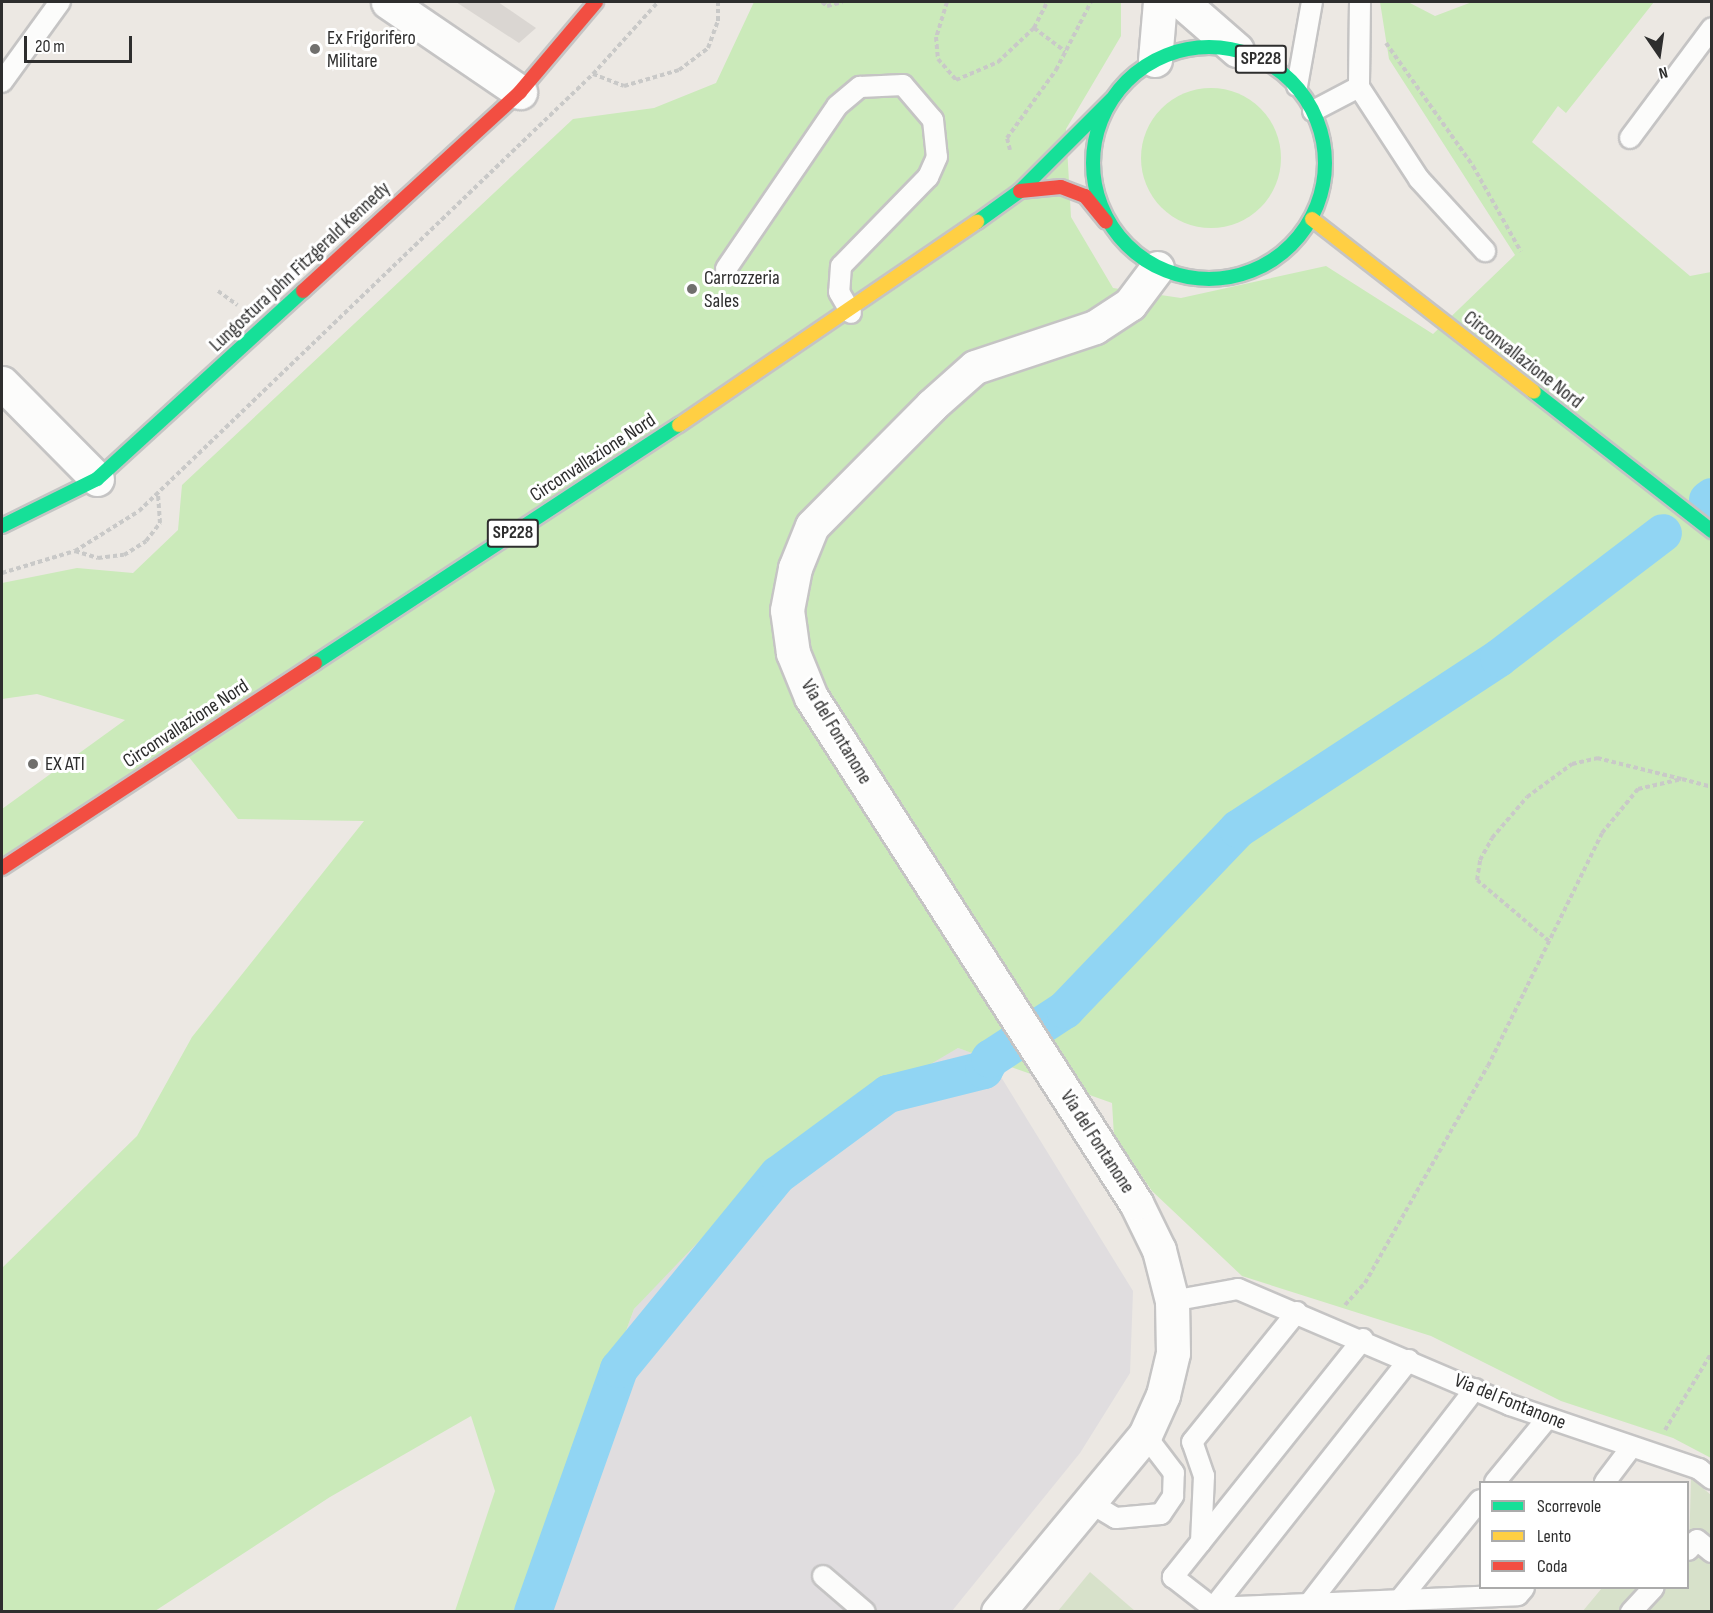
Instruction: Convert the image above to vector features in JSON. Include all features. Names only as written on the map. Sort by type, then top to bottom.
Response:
[{"type":"main road","name":"Lungostura John Fitzgerald Kennedy","points":[[2,526],[97,479],[520,92],[596,2]]},
{"type":"main road","name":"SP228","points":[[1020,191],[1060,187],[1085,196],[1116,234],[1157,268],[1191,279],[1227,279],[1261,268],[1290,248],[1312,219],[1324,186],[1326,150],[1313,111],[1298,86],[1270,63],[1237,50],[1191,49],[1155,60],[1111,100],[1096,133],[1092,168],[1099,203],[1116,234]]},
{"type":"main road","name":"Circonvallazione Nord","points":[[2,868],[851,313],[1020,191],[1111,100]]},
{"type":"main road","name":"Circonvallazione Nord","points":[[1312,219],[1712,531]]},
{"type":"street","points":[[387,2],[520,92]]},
{"type":"street","points":[[1155,60],[1160,2]]},
{"type":"street","points":[[1182,2],[1237,50]]},
{"type":"street","name":"Via del Fontanone","points":[[998,1611],[1145,1435],[1163,1395],[1173,1353],[1172,1301],[1160,1250],[1136,1203],[811,697],[793,653],[787,610],[795,568],[812,526],[839,496],[975,367],[1095,327],[1130,304],[1157,268]]},
{"type":"street","points":[[2,383],[97,479]]},
{"type":"lane","points":[[2,82],[60,2]]},
{"type":"lane","points":[[1298,86],[1312,2]]},
{"type":"lane","points":[[1360,2],[1359,87],[1419,178],[1485,252]]},
{"type":"lane","points":[[1630,138],[1712,28]]},
{"type":"lane","points":[[726,269],[837,106],[860,87],[903,85],[933,120],[937,157],[928,177],[841,266],[839,292],[851,313]]},
{"type":"lane","points":[[1313,111],[1359,87]]},
{"type":"lane","name":"Via del Fontanone","points":[[1172,1301],[1238,1289],[1329,1324],[1547,1419],[1650,1456],[1699,1469],[1712,1479]]},
{"type":"lane","points":[[1201,1542],[1204,1476],[1192,1442],[1297,1312]]},
{"type":"lane","points":[[1363,1339],[1173,1577],[1213,1608],[1519,1598]]},
{"type":"lane","points":[[1213,1608],[1409,1360]]},
{"type":"lane","points":[[1308,1605],[1475,1389]]},
{"type":"lane","points":[[1496,1481],[1547,1419]]},
{"type":"lane","points":[[1089,1502],[1116,1518],[1161,1514],[1173,1496],[1174,1473],[1145,1435]]},
{"type":"lane","points":[[1606,1481],[1630,1449]]},
{"type":"lane","points":[[1397,1603],[1479,1501]]},
{"type":"lane","points":[[1689,1549],[1697,1540],[1712,1552]]},
{"type":"lane","points":[[823,1576],[865,1611]]},
{"type":"lane","points":[[1631,1611],[1651,1589]]},
{"type":"path","points":[[2,573],[75,551],[158,494],[593,74],[658,2]]},
{"type":"path","points":[[593,74],[624,86],[679,70],[708,48],[718,21],[718,2]]},
{"type":"path","points":[[822,2],[843,2]]},
{"type":"path","points":[[947,2],[936,37],[938,59],[956,80],[998,62],[1034,28],[1047,2]]},
{"type":"path","points":[[1012,157],[1007,138],[1065,51],[1090,2]]},
{"type":"path","points":[[1034,28],[1065,51]]},
{"type":"path","points":[[1377,40],[1392,45],[1473,166],[1521,252]]},
{"type":"path","points":[[218,291],[227,297]]},
{"type":"path","points":[[75,551],[98,558],[124,555],[146,541],[160,523],[158,494]]},
{"type":"path","points":[[1549,941],[1477,880],[1480,860],[1492,838],[1527,797],[1572,764],[1597,758],[1712,787]]},
{"type":"path","points":[[1329,1324],[1365,1282],[1488,1066],[1602,832],[1638,789],[1682,779]]},
{"type":"path","points":[[1650,1456],[1712,1352]]},
{"type":"shaded area","points":[[456,2],[498,2],[536,28],[519,43]]},
{"type":"shaded area","points":[[958,1048],[990,1059],[1133,1291],[1130,1373],[1080,1453],[952,1611],[524,1612],[634,1309],[784,1142]]},
{"type":"green space","points":[[754,2],[1121,2],[1121,36],[1066,129],[1071,217],[1113,288],[1181,298],[1326,266],[1433,334],[1515,255],[1389,59],[1380,2],[1408,2],[1435,16],[1472,2],[1654,2],[1566,113],[1558,106],[1532,142],[1690,276],[1711,272],[1711,1458],[1673,1438],[1561,1401],[1431,1336],[1242,1276],[1152,1191],[1114,1136],[1112,1103],[958,1048],[789,1147],[634,1309],[524,1611],[455,1611],[495,1491],[471,1416],[330,1497],[155,1611],[2,1611],[2,1268],[137,1136],[192,1037],[364,821],[238,819],[177,742],[2,862],[2,809],[125,720],[37,694],[2,699],[2,583],[77,568],[133,573],[178,530],[182,485],[573,119],[654,108],[716,83]]},
{"type":"green space","points":[[1211,88],[1238,93],[1261,108],[1276,131],[1281,158],[1276,185],[1261,208],[1238,223],[1211,228],[1184,223],[1161,208],[1146,185],[1141,158],[1146,131],[1161,108],[1184,93]]},
{"type":"green space","points":[[1691,1478],[1711,1495],[1711,1611],[1582,1612],[1601,1589],[1689,1589]]},
{"type":"green space","points":[[1090,1572],[1135,1611],[1058,1611]]},
{"type":"waterway","points":[[1708,500],[1712,497]]},
{"type":"waterway","points":[[533,1612],[619,1369],[778,1175],[888,1094],[984,1070],[990,1059],[1065,1010],[1238,829],[1499,658],[1663,533]]},
{"type":"traffic: fast","points":[[1198,47],[1220,47],[1264,60],[1283,73],[1299,89],[1312,108],[1320,129],[1325,163],[1323,186],[1312,218],[1299,237],[1283,253],[1264,266],[1243,274],[1220,279],[1198,279],[1154,266],[1135,253],[1119,237],[1106,218],[1098,197],[1093,174],[1093,152],[1106,108],[1119,89],[1135,73],[1154,60],[1175,52],[1198,47]]},
{"type":"traffic: fast","points":[[977,222],[1020,191],[1111,100]]},
{"type":"traffic: fast","points":[[2,526],[97,479],[303,291]]},
{"type":"traffic: fast","points":[[1534,392],[1712,531]]},
{"type":"traffic: fast","points":[[315,663],[679,425]]},
{"type":"traffic: slow","points":[[1312,219],[1534,392]]},
{"type":"traffic: slow","points":[[679,425],[977,222]]},
{"type":"traffic: jam","points":[[303,291],[520,92],[596,2]]},
{"type":"traffic: jam","points":[[1020,191],[1061,187],[1085,196],[1106,222]]},
{"type":"traffic: jam","points":[[2,868],[315,663]]},
{"type":"place","name":"Ex Frigorifero Militare","points":[[315,49]]},
{"type":"place","name":"Carrozzeria Sales","points":[[692,289]]},
{"type":"place","name":"EX ATI","points":[[33,764]]}]
